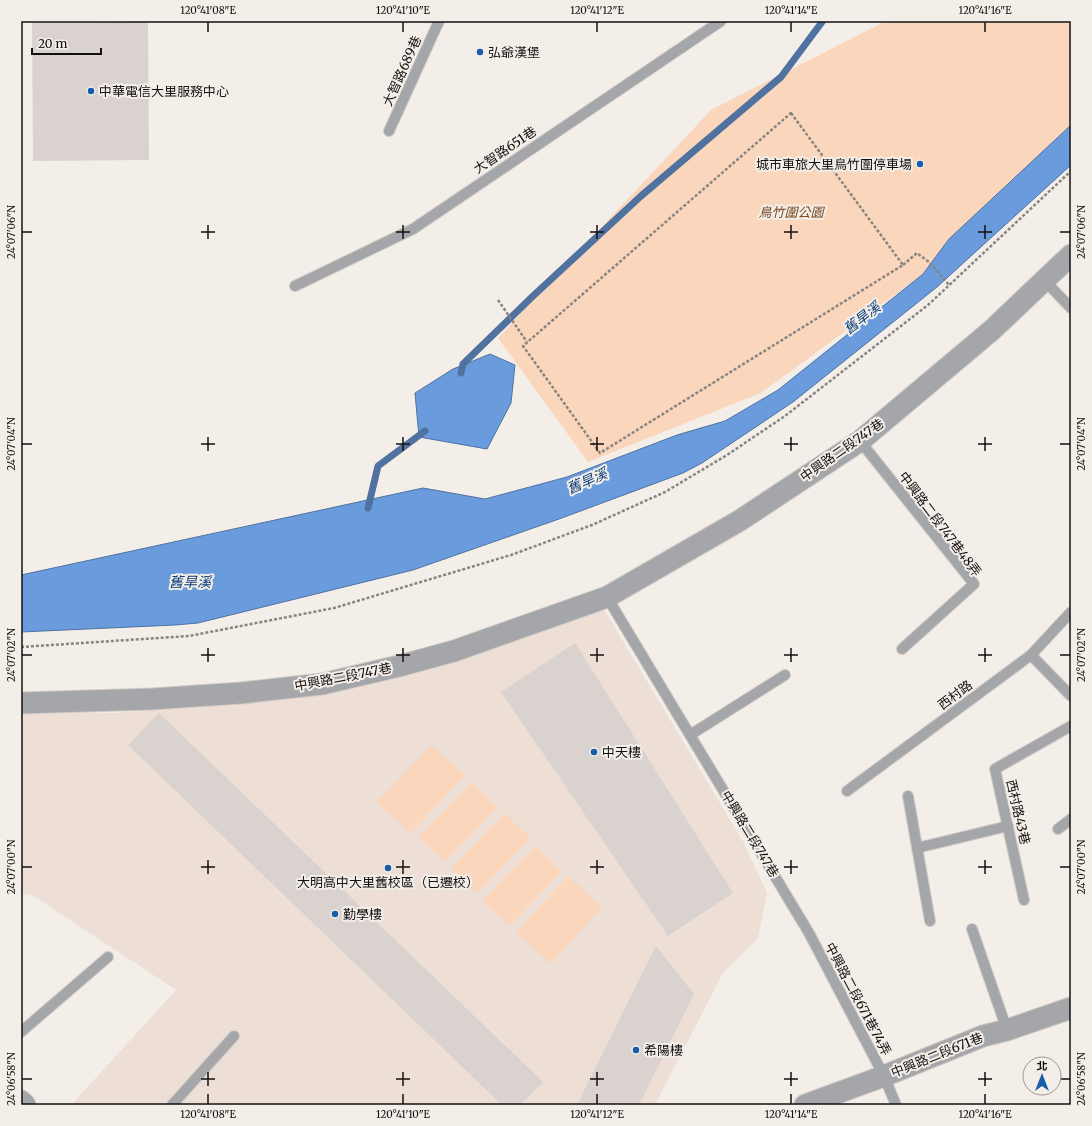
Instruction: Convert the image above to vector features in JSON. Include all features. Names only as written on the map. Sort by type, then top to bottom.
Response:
[{"type":"street","name":"中興路二段747巷","points":[[21,704],[152,699],[241,693],[322,684],[455,654],[607,597],[739,521],[860,441],[992,330],[1071,255]]},
{"type":"street","name":"中興路二段671巷","points":[[805,1105],[884,1076],[983,1036],[1006,1030],[1071,1008]]},
{"type":"street","points":[[21,1101],[25,1105]]},
{"type":"lane","name":"大智路689巷","points":[[389,131],[439,21]]},
{"type":"lane","name":"大智路651巷","points":[[295,286],[413,229],[721,21]]},
{"type":"lane","points":[[1045,281],[1071,308]]},
{"type":"lane","name":"中興路二段747巷48弄","points":[[860,441],[974,584],[902,649]]},
{"type":"lane","name":"中興路二段747巷","points":[[607,597],[809,933]]},
{"type":"lane","name":"西村路","points":[[847,791],[1031,655],[1071,612]]},
{"type":"lane","points":[[1031,655],[1070,692]]},
{"type":"lane","points":[[690,735],[785,675]]},
{"type":"lane","name":"西村路43巷","points":[[1024,900],[995,769],[1071,726]]},
{"type":"lane","points":[[908,796],[930,921]]},
{"type":"lane","points":[[1058,829],[1071,819]]},
{"type":"lane","points":[[917,848],[1008,826]]},
{"type":"lane","points":[[972,929],[1006,1030]]},
{"type":"lane","name":"中興路二段671巷74弄","points":[[809,933],[884,1076],[896,1105]]},
{"type":"lane","points":[[21,1032],[108,957]]},
{"type":"lane","points":[[172,1105],[234,1036]]},
{"type":"path","points":[[903,265],[792,113],[523,346],[600,453],[903,265],[917,253],[928,262],[949,285]]},
{"type":"path","points":[[21,647],[189,636],[334,608],[511,555],[592,525],[665,492],[727,455],[785,416],[928,305],[1071,171]]},
{"type":"path","points":[[498,300],[528,342]]},
{"type":"shaded area","name":"大明高中大里舊校區（已遷校）","points":[[602,606],[744,843],[767,893],[758,938],[723,973],[655,1105],[71,1105],[176,990],[32,895],[21,893],[21,712],[113,713],[272,700]]},
{"type":"green space","name":"鳥竹圍公園","points":[[886,21],[1071,21],[1071,136],[923,274],[761,393],[588,462],[498,338],[711,110]]},
{"type":"green space","points":[[431,745],[465,775],[411,833],[377,802]]},
{"type":"green space","points":[[472,782],[498,807],[445,862],[418,837]]},
{"type":"green space","points":[[505,813],[531,838],[477,893],[451,868]]},
{"type":"green space","points":[[535,846],[562,871],[510,926],[482,901]]},
{"type":"green space","points":[[568,876],[602,907],[551,964],[516,932]]},
{"type":"water","name":"舊旱溪","points":[[1071,125],[1071,165],[937,287],[793,402],[702,463],[683,473],[559,519],[413,570],[198,623],[21,632],[21,575],[423,488],[485,499],[567,477],[677,435],[725,421],[778,390],[923,274],[949,239]]},
{"type":"water","points":[[490,354],[515,365],[511,403],[487,449],[419,437],[415,393],[453,369]]},
{"type":"building","name":"中華電信大里服務中心","points":[[148,22],[149,160],[33,161],[32,23]]},
{"type":"building","name":"中天樓","points":[[575,643],[733,893],[668,936],[501,692]]},
{"type":"building","name":"勤學樓","points":[[159,713],[543,1082],[520,1105],[502,1105],[128,745]]},
{"type":"building","name":"希陽樓","points":[[656,946],[694,994],[639,1105],[577,1105]]},
{"type":"waterway","points":[[461,373],[463,364],[533,296],[641,196],[781,77],[822,22]]},
{"type":"waterway","points":[[368,508],[378,466],[425,431]]},
{"type":"place","name":"弘爺漢堡","points":[[480,52]]},
{"type":"place","name":"中華電信大里服務中心","points":[[91,91]]},
{"type":"place","name":"城市車旅大里鳥竹圍停車場","points":[[920,164]]},
{"type":"place","name":"中天樓","points":[[594,752]]},
{"type":"place","name":"大明高中大里舊校區（已遷校）","points":[[388,868]]},
{"type":"place","name":"勤學樓","points":[[335,914]]},
{"type":"place","name":"希陽樓","points":[[636,1050]]}]
